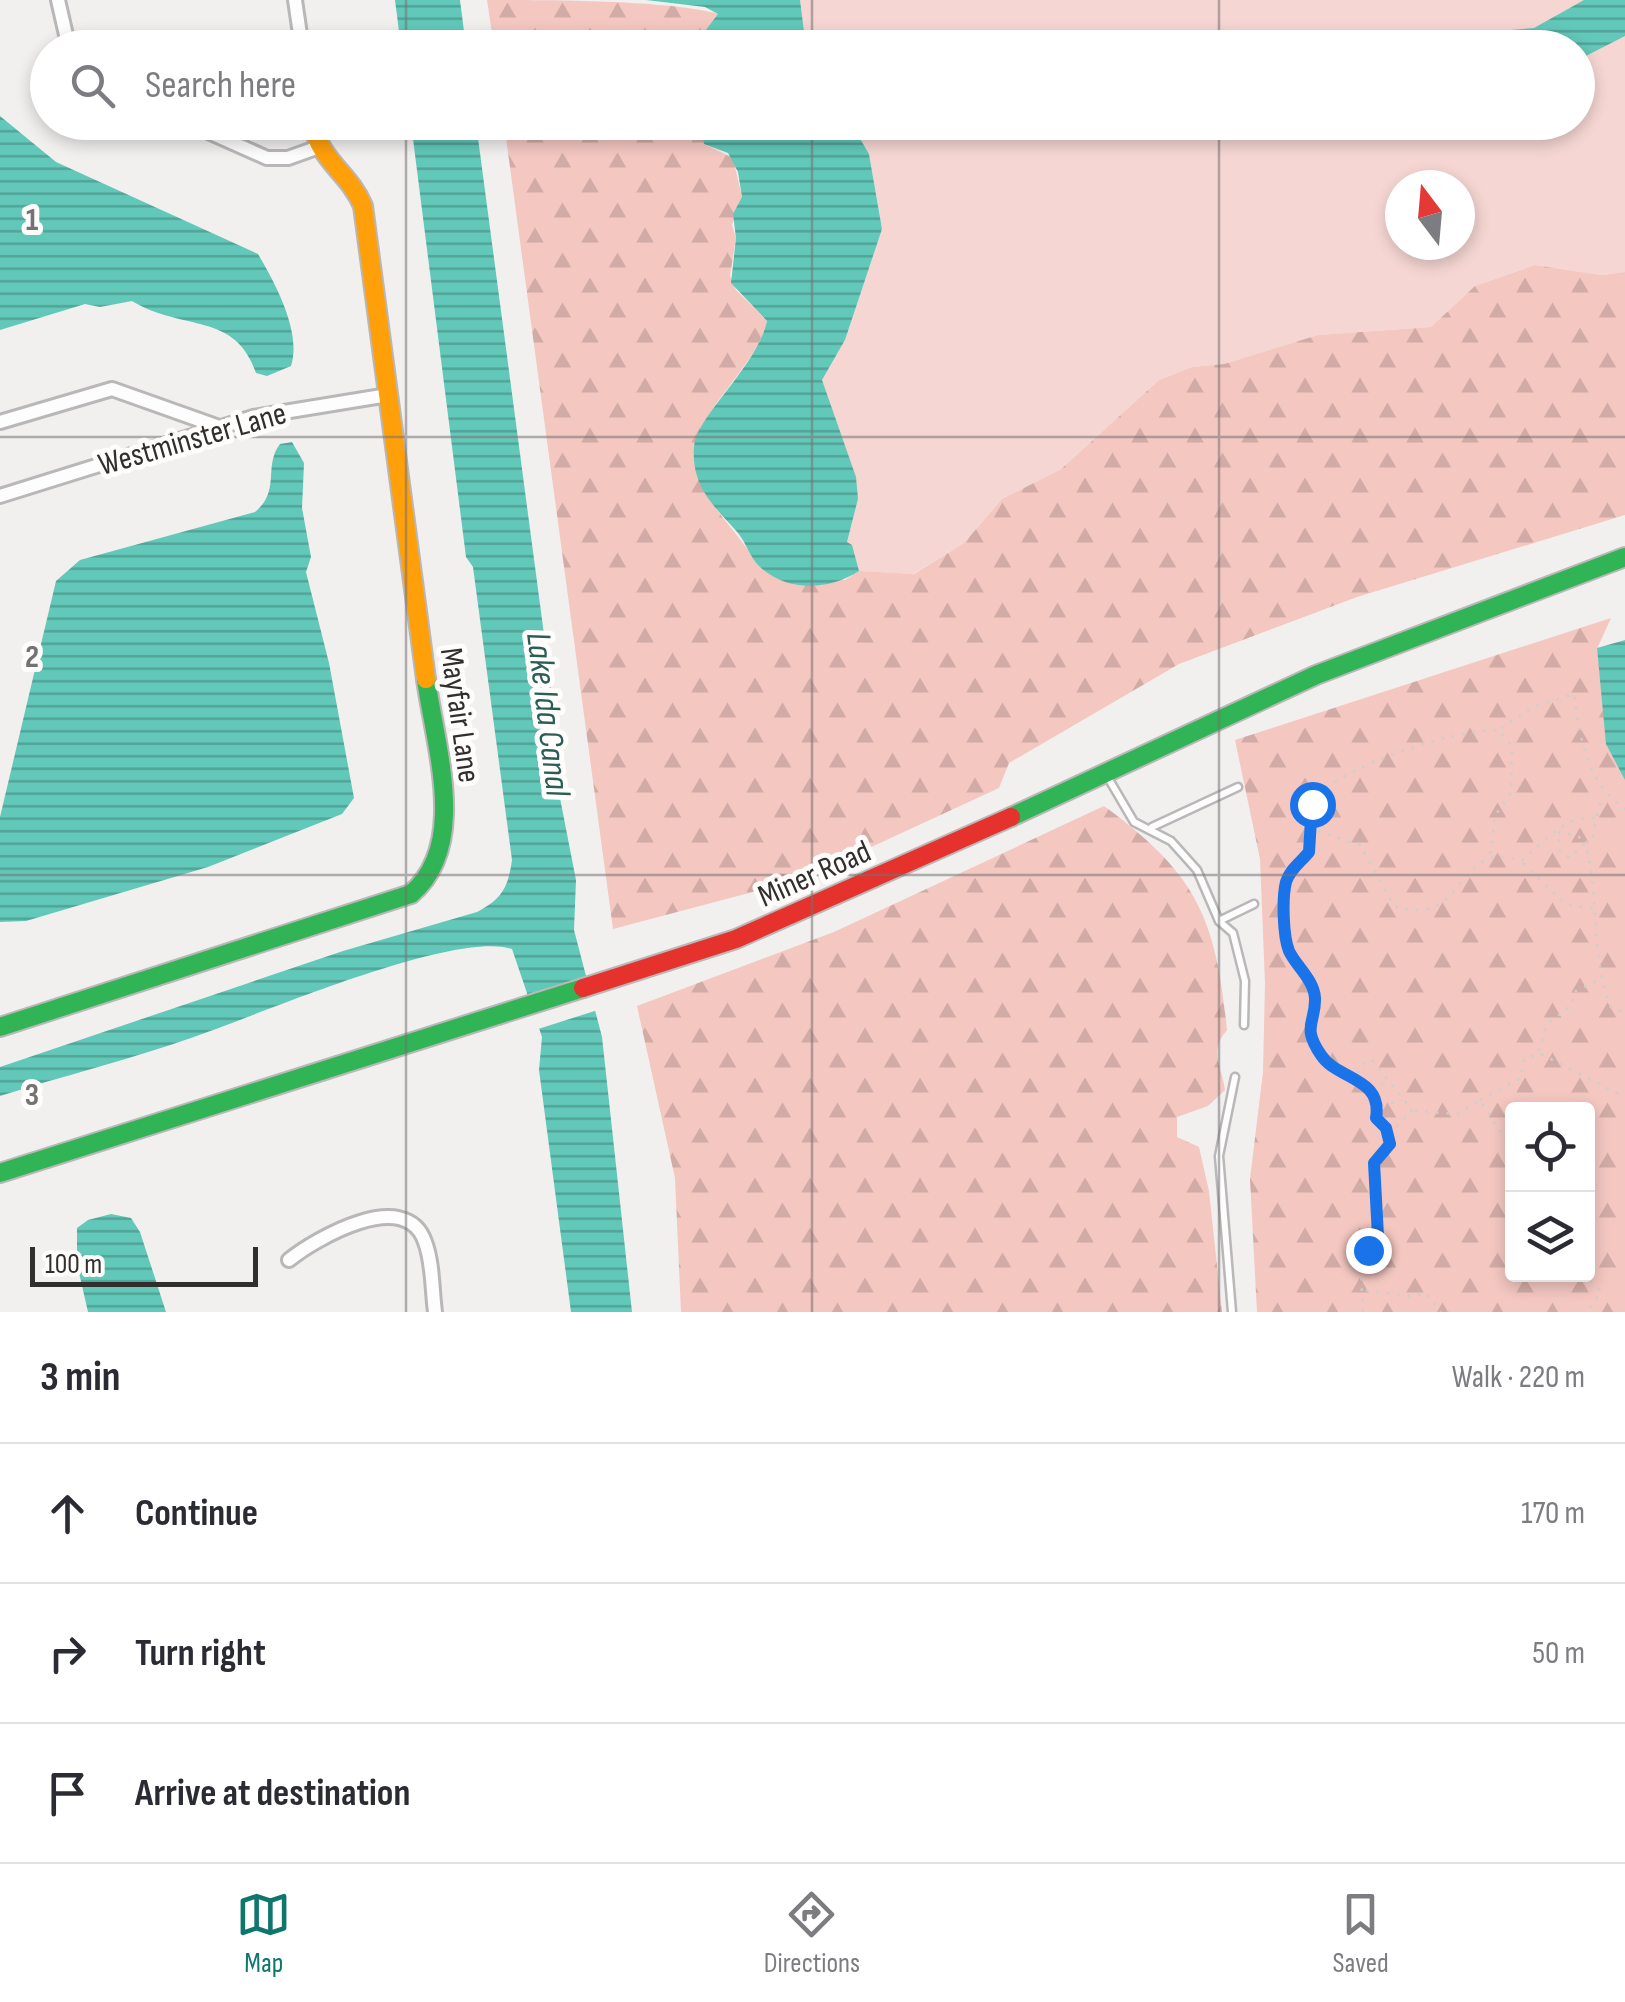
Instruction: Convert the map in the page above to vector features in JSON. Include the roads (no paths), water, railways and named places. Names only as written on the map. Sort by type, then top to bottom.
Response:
[{"type":"street","points":[[58,0],[65,30]]},
{"type":"street","points":[[296,0],[300,30]]},
{"type":"street","points":[[226,140],[267,158],[288,158],[316,148],[315,140]]},
{"type":"street","name":"Mayfair Lane","points":[[0,1027],[400,901],[420,887],[436,868],[444,845],[445,820],[363,206],[354,186],[327,166],[316,148]]},
{"type":"street","points":[[0,422],[112,389],[220,427]]},
{"type":"street","name":"Westminster Lane","points":[[0,496],[220,427],[295,408],[388,395]]},
{"type":"street","name":"Miner Road","points":[[0,1173],[598,986],[810,910],[1105,771],[1429,628],[1625,558]]},
{"type":"street","points":[[288,1260],[327,1234],[374,1219],[400,1219],[411,1224],[426,1242],[435,1312]]},
{"type":"lane","points":[[1105,771],[1134,822],[1171,841],[1197,870],[1219,921],[1233,933],[1245,981],[1244,1025]]},
{"type":"lane","points":[[1151,828],[1238,787]]},
{"type":"lane","points":[[1219,921],[1254,904]]},
{"type":"lane","points":[[1232,1312],[1219,1156],[1235,1077]]},
{"type":"water","points":[[395,0],[460,0],[464,30],[399,30]]},
{"type":"water","points":[[646,0],[800,0],[804,30],[706,30],[718,14],[705,7]]},
{"type":"water","points":[[1584,0],[1625,0],[1625,36],[1595,51],[1595,30],[1510,30],[1534,28]]},
{"type":"water","points":[[0,116],[56,162],[258,254],[290,323],[291,366],[267,376],[256,373],[247,353],[221,331],[170,317],[132,301],[100,307],[85,304],[0,330]]},
{"type":"water","name":"Lake Ida Canal","points":[[413,140],[478,140],[559,747],[559,793],[576,880],[574,930],[602,1037],[632,1312],[571,1312],[539,1070],[542,1037],[512,949],[484,946],[402,963],[167,1046],[0,1096],[0,1067],[343,951],[477,912],[498,897],[506,885],[512,860],[473,567],[466,557]]},
{"type":"water","points":[[703,140],[861,140],[869,154],[882,229],[845,340],[822,380],[856,477],[858,499],[847,542],[852,545],[859,571],[847,578],[807,586],[770,574],[759,566],[706,495],[696,474],[697,435],[752,356],[767,321],[731,283],[736,238],[733,214],[742,197],[738,172],[728,153],[704,144]]},
{"type":"water","points":[[292,442],[304,463],[302,508],[311,557],[306,572],[329,663],[354,798],[342,814],[208,867],[26,921],[0,922],[0,817],[56,581],[80,560],[255,512],[270,487],[275,452],[280,444]]},
{"type":"water","points":[[1625,640],[1625,780],[1606,744],[1597,648]]},
{"type":"water","points":[[111,1214],[131,1218],[140,1232],[166,1312],[88,1312],[77,1264],[77,1228],[88,1220]]}]
